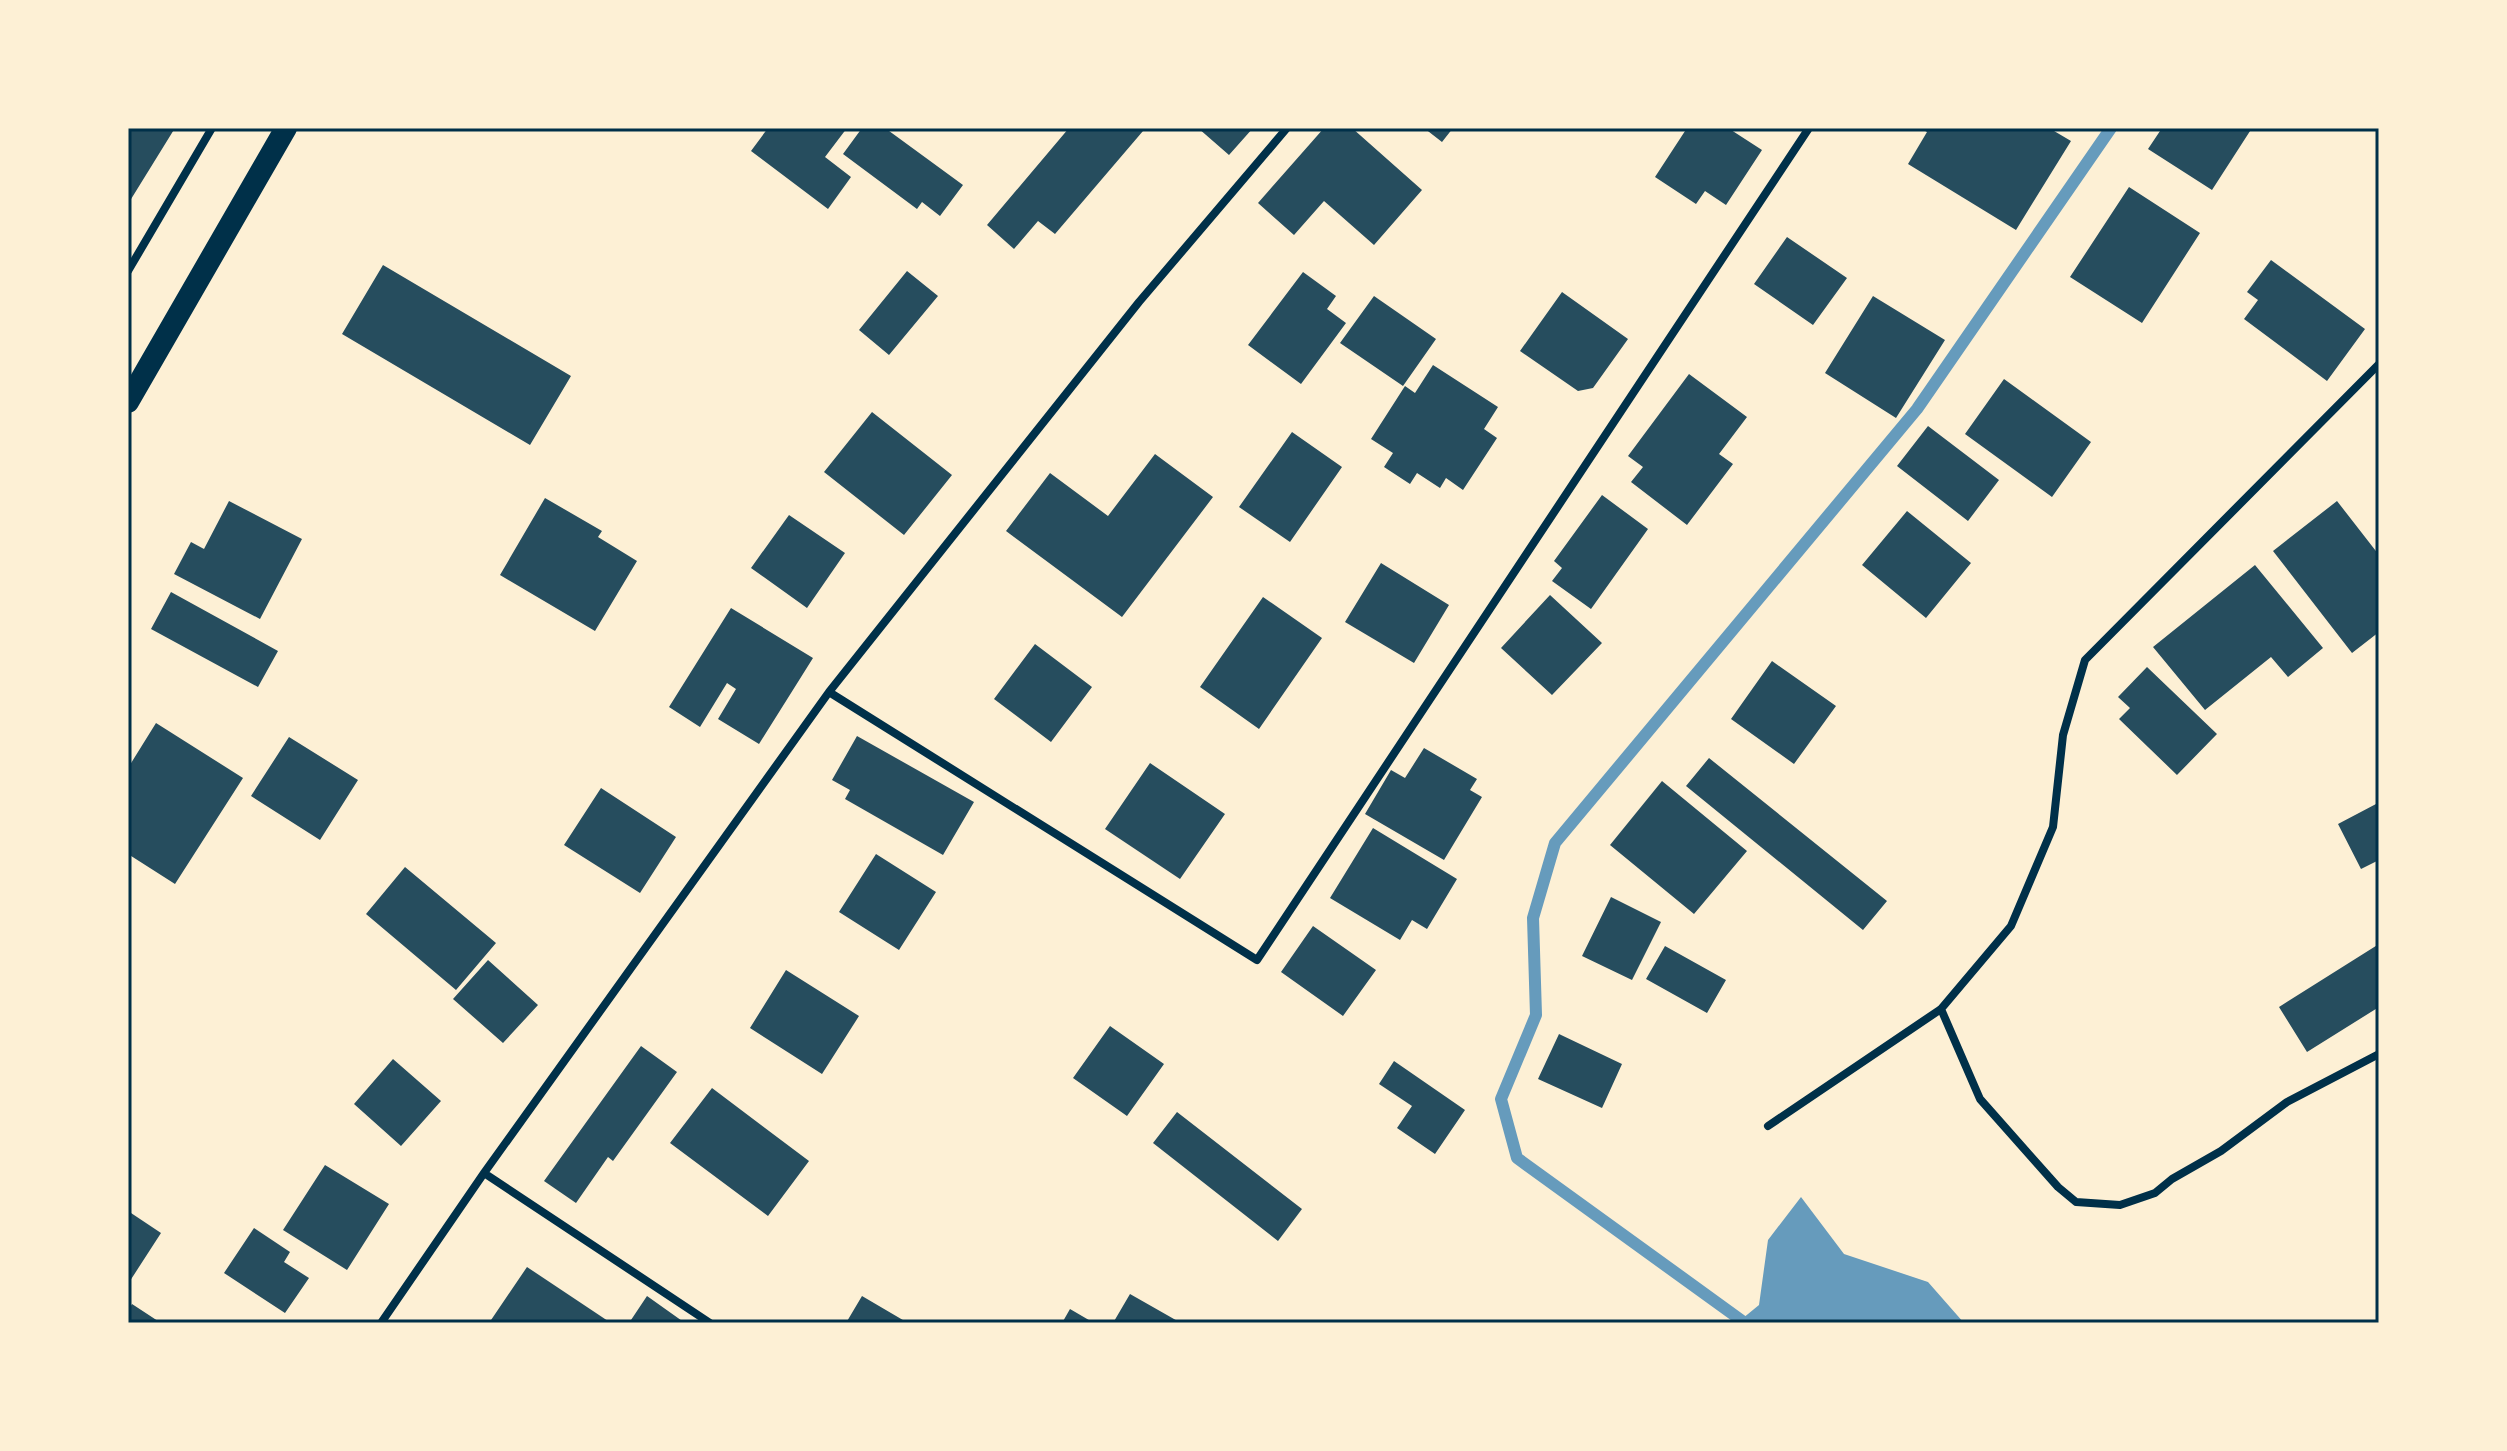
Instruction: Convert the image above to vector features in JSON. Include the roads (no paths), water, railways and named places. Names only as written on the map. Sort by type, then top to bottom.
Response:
[{"type":"highway","points":[[128,402],[286,128]]},
{"type":"street","points":[[128,271],[212,128]]},
{"type":"street","points":[[381,1323],[484,1173],[829,692],[1139,302],[1287,128]]},
{"type":"street","points":[[829,692],[1257,960],[1809,128]]},
{"type":"street","points":[[1768,1126],[1941,1009],[2011,926],[2053,827],[2063,735],[2085,660],[2379,364]]},
{"type":"street","points":[[1941,1009],[1980,1099],[2058,1187],[2076,1202],[2120,1205],[2155,1193],[2172,1179],[2221,1151],[2287,1102],[2379,1054]]},
{"type":"street","points":[[484,1173],[710,1323]]},
{"type":"water","points":[[1801,1197],[1844,1254],[1928,1282],[1964,1323],[1737,1323],[1759,1305],[1768,1240]]},
{"type":"waterway","points":[[1745,1323],[1517,1158],[1501,1099],[1536,1015],[1533,918],[1555,843],[1917,409],[2111,128]]}]
